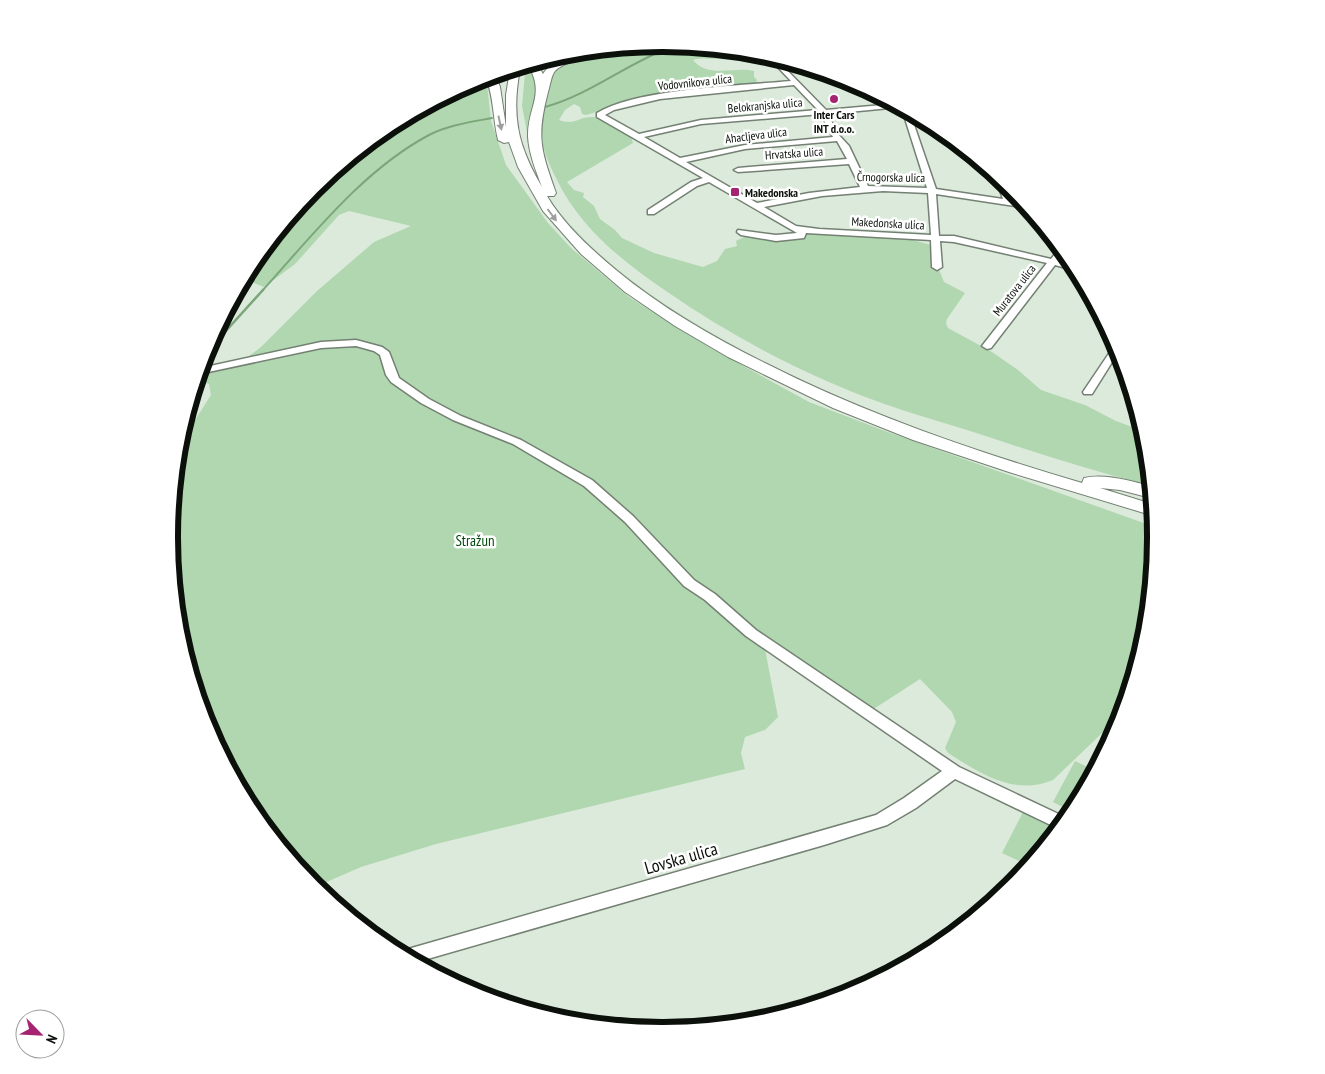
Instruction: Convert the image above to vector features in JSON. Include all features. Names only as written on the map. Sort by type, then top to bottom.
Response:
[{"type":"highway","points":[[544,194],[534,136],[547,76],[554,67],[562,63]]},
{"type":"highway","points":[[535,69],[540,77],[542,92]]},
{"type":"highway","points":[[523,73],[519,103],[524,142],[555,220],[604,269],[677,320],[760,367],[886,424],[1005,465],[1146,508]]},
{"type":"highway","points":[[514,76],[511,102],[514,142],[544,194],[591,243],[628,273],[689,315],[771,361],[871,407],[944,435],[1145,498]]},
{"type":"highway","points":[[492,83],[499,121],[510,157],[528,187],[544,194]]},
{"type":"highway","points":[[1005,465],[1037,480],[1146,519]]},
{"type":"highway","points":[[1090,482],[1120,484],[1145,490]]},
{"type":"street","points":[[781,67],[822,111],[834,134],[845,146],[865,188]]},
{"type":"street","name":"Vodovnikova ulica","points":[[600,114],[616,107],[664,96],[795,83]]},
{"type":"street","name":"Belokranjska ulica","points":[[637,137],[695,123],[886,107]]},
{"type":"street","name":"Makedonska ulica","points":[[600,114],[790,227],[799,230],[936,238],[982,244],[1063,265]]},
{"type":"street","points":[[909,119],[932,190],[937,267]]},
{"type":"street","name":"Ahacljeva ulica","points":[[678,160],[753,146],[838,138]]},
{"type":"street","name":"Hrvatska ulica","points":[[738,170],[852,161]]},
{"type":"street","points":[[651,212],[694,184],[710,179]]},
{"type":"street","name":"Črnogorska ulica","points":[[756,206],[798,196],[865,188],[932,190],[1014,204]]},
{"type":"street","points":[[1006,195],[1009,203]]},
{"type":"street","points":[[741,232],[776,238],[800,236],[802,233],[799,230]]},
{"type":"street","name":"Muratova ulica","points":[[987,346],[1057,256]]},
{"type":"street","points":[[208,369],[321,346],[356,342],[378,349],[385,354],[395,380],[425,401],[457,418],[517,442],[588,483],[629,519],[689,583],[710,597],[750,633],[954,771],[1056,819]]},
{"type":"street","points":[[1088,392],[1111,355]]},
{"type":"street","name":"Lovska ulica","points":[[416,955],[824,838],[880,820],[910,803],[954,771]]},
{"type":"green space","points":[[662,52],[694,54],[741,59],[693,60],[699,66],[714,71],[754,71],[754,77],[757,80],[755,85],[659,94],[586,115],[582,114],[580,107],[574,104],[565,110],[559,120],[569,122],[588,117],[603,119],[631,137],[633,143],[567,182],[574,190],[584,193],[583,197],[594,206],[600,219],[622,238],[654,253],[703,267],[717,261],[725,249],[737,246],[736,241],[744,237],[815,234],[909,239],[931,245],[944,282],[965,293],[947,319],[948,328],[992,352],[1018,370],[1041,390],[1085,405],[1116,421],[1134,428],[1144,484],[1082,467],[902,410],[840,387],[780,359],[721,327],[633,268],[603,242],[577,212],[552,170],[543,146],[542,121],[551,81],[554,73],[572,63],[599,57],[631,54]]},
{"type":"green space","points":[[525,73],[535,74],[537,87],[529,143],[522,106]]},
{"type":"green space","name":"Stražun","points":[[487,85],[491,121],[506,165],[548,223],[571,248],[629,297],[709,347],[809,402],[1147,524],[1146,569],[1138,632],[1121,693],[1107,728],[1053,780],[1039,784],[1011,784],[985,775],[948,753],[945,748],[956,722],[952,712],[920,679],[872,710],[765,649],[778,717],[765,730],[745,737],[741,753],[745,769],[436,844],[361,867],[324,883],[278,832],[243,779],[228,751],[204,693],[187,632],[182,600],[178,537],[182,474],[191,426],[211,395],[209,384],[204,382],[207,373],[232,367],[242,361],[261,347],[317,291],[374,242],[411,226],[349,211],[339,215],[295,264],[264,287],[251,282],[278,242],[320,194],[343,173],[393,134],[420,117],[448,102]]},
{"type":"green space","points":[[517,136],[520,136],[533,170],[546,194],[580,236],[650,294],[688,319],[742,350],[856,404],[914,427],[973,448],[1146,501],[1146,504],[913,430],[853,406],[756,359],[694,325],[634,285],[581,238],[557,211],[536,182]]},
{"type":"green space","points":[[1075,761],[1088,767],[1064,808],[1053,802]]},
{"type":"green space","points":[[1023,812],[1052,825],[1022,862],[1002,853]]},
{"type":"waterway","points":[[545,107],[579,94],[659,52]]},
{"type":"waterway","points":[[262,291],[339,206],[382,167],[429,135],[460,124],[492,118]]},
{"type":"waterway","points":[[223,334],[263,290]]},
{"type":"place","name":"Inter Cars INT d.o.o.","points":[[834,99]]},
{"type":"place","name":"Makedonska","points":[[735,192]]}]
